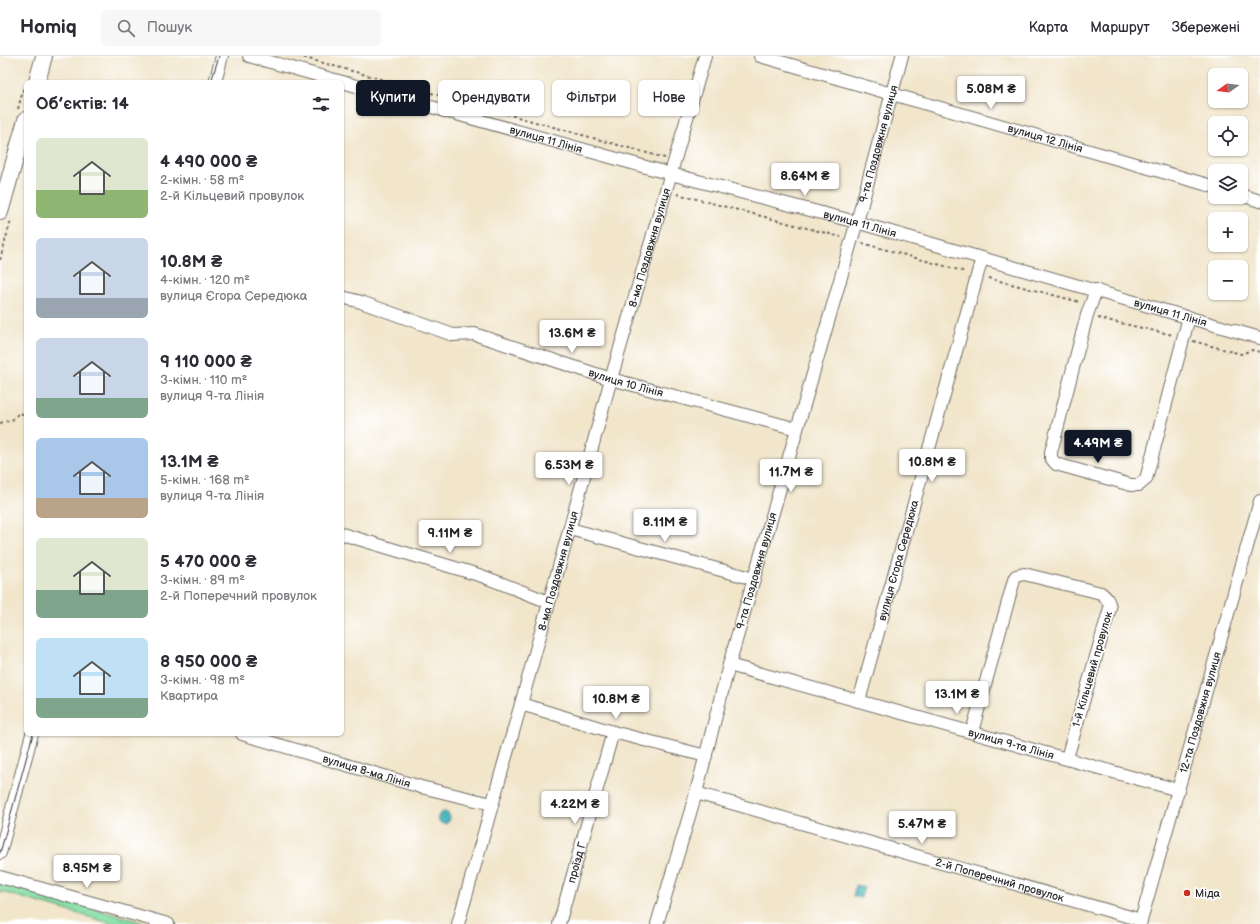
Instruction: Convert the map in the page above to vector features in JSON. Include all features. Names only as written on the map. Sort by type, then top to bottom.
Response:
[{"type":"main road","points":[[38,80],[44,56]]},
{"type":"main road","points":[[0,212],[24,127]]},
{"type":"street","points":[[216,80],[222,56]]},
{"type":"street","name":"вулиця 11 Лінія","points":[[249,56],[335,80]]},
{"type":"street","name":"8-ма Поздовжня вулиця","points":[[458,924],[611,379],[705,56]]},
{"type":"street","name":"вулиця 12 Лінія","points":[[760,56],[892,93],[1208,186]]},
{"type":"street","name":"9-та Поздовжня вулиця","points":[[661,923],[729,665],[851,240],[902,56]]},
{"type":"street","name":"вулиця 11 Лінія","points":[[344,83],[671,174],[856,222],[1260,338]]},
{"type":"street","points":[[1248,197],[1260,201]]},
{"type":"street","name":"вулиця Єгора Середюка","points":[[859,701],[982,258]]},
{"type":"street","points":[[1096,290],[1087,315],[1051,452],[1051,458],[1056,464],[1131,485],[1139,485],[1146,479],[1189,317]]},
{"type":"street","name":"вулиця 10 Лінія","points":[[344,298],[453,334],[474,334],[611,379],[797,430]]},
{"type":"street","name":"12-та Поздовжня вулиця","points":[[1141,922],[1260,501]]},
{"type":"street","points":[[570,529],[754,580]]},
{"type":"street","points":[[344,535],[482,576],[549,602]]},
{"type":"street","name":"1-й Кільцевий провулок","points":[[972,732],[1016,576],[1024,574],[1101,593],[1109,602],[1110,608],[1067,758]]},
{"type":"street","name":"вулиця 9-та Лінія","points":[[729,665],[1178,790]]},
{"type":"street","points":[[521,704],[613,732],[706,756]]},
{"type":"street","name":"проїзд Г","points":[[559,924],[613,732]]},
{"type":"street","points":[[0,852],[31,736]]},
{"type":"street","name":"вулиця 8-ма Лінія","points":[[249,736],[421,787],[492,804]]},
{"type":"street","name":"2-й Поперечний провулок","points":[[696,793],[1141,922]]},
{"type":"street","points":[[0,877],[168,924]]},
{"type":"path","points":[[666,191],[851,240]]},
{"type":"path","points":[[0,423],[12,420],[19,413],[24,414]]},
{"type":"green space","points":[[0,882],[148,924],[113,924],[13,895],[1,892],[0,895]]},
{"type":"water","points":[[442,812],[446,812],[450,818],[446,824],[442,824],[438,820],[438,816]]},
{"type":"water","points":[[856,885],[864,887],[861,898],[853,896]]},
{"type":"tram line","points":[[212,80],[219,56]]},
{"type":"tram line","points":[[0,853],[32,736]]},
{"type":"place","name":"Міда","points":[[1187,893]]}]
